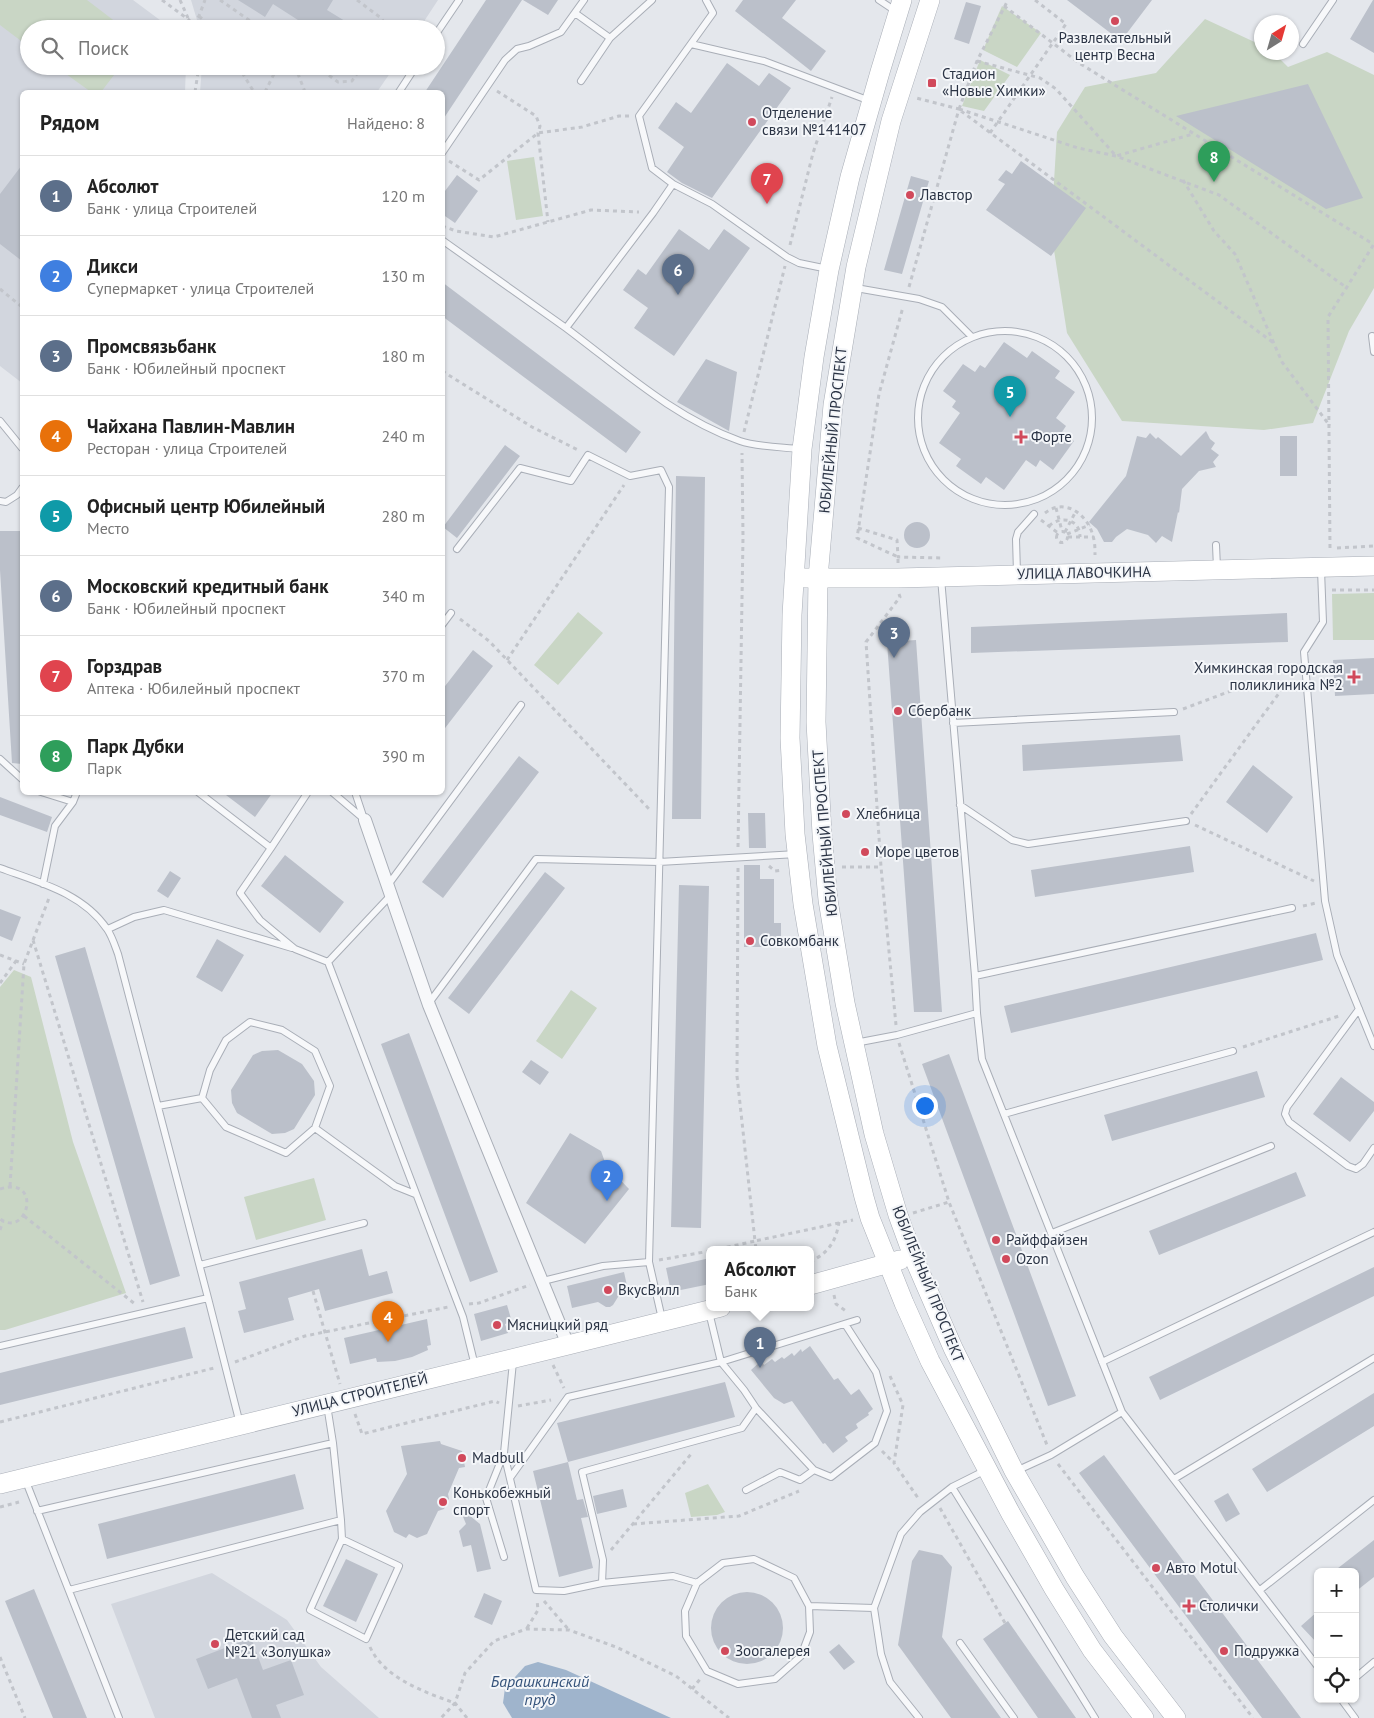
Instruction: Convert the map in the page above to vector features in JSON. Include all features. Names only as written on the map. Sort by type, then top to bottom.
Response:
[{"type":"main road","name":"ЮБИЛЕЙНЫЙ ПРОСПЕКТ","points":[[930,0],[892,121],[852,287],[833,405],[818,578],[816,722],[822,834],[828,900],[845,1003],[874,1134],[898,1215],[913,1256],[953,1348],[1014,1471],[1086,1594],[1113,1636],[1176,1718]]},
{"type":"main road","name":"ЮБИЛЕЙНЫЙ ПРОСПЕКТ","points":[[900,6],[850,176],[829,270],[814,357],[802,449],[794,578],[790,738],[803,904],[827,1046],[864,1197],[870,1218],[904,1303],[930,1361],[987,1469],[1068,1612],[1092,1650],[1144,1718]]},
{"type":"main road","name":"УЛИЦА ЛАВОЧКИНА","points":[[794,578],[1374,566]]},
{"type":"main road","points":[[814,1285],[913,1256]]},
{"type":"main road","name":"УЛИЦА СТРОИТЕЛЕЙ","points":[[0,1484],[240,1424],[568,1346],[706,1310]]},
{"type":"street","points":[[365,820],[428,1005],[568,1346]]},
{"type":"lane","points":[[445,20],[459,0]]},
{"type":"lane","points":[[445,150],[505,60],[517,49],[529,46],[561,32],[584,0]]},
{"type":"lane","points":[[581,80],[610,38],[652,0]]},
{"type":"lane","points":[[706,0],[713,13],[639,116],[652,168],[673,184],[712,204],[787,257],[829,270]]},
{"type":"lane","points":[[879,0],[900,6]]},
{"type":"lane","points":[[1303,44],[1333,0]]},
{"type":"lane","points":[[575,13],[610,38]]},
{"type":"lane","points":[[690,44],[764,62],[871,102]]},
{"type":"lane","points":[[400,90],[410,75]]},
{"type":"lane","points":[[566,328],[673,184]]},
{"type":"lane","points":[[445,242],[566,328],[673,409],[700,425],[742,442],[802,449]]},
{"type":"lane","points":[[852,287],[919,299],[942,306],[972,337]]},
{"type":"lane","points":[[1000,330],[1038,336],[1060,350],[1076,366],[1089,394],[1092,421],[1085,452],[1075,471],[1054,490],[1035,500],[1012,504],[974,499],[956,489],[941,476],[928,459],[920,437],[918,412],[922,390],[932,369],[953,347],[972,337],[1000,330]]},
{"type":"lane","points":[[1372,336],[1374,352]]},
{"type":"lane","points":[[0,421],[20,446]]},
{"type":"lane","points":[[457,549],[520,468],[572,481],[588,455],[630,476],[662,470],[668,487],[649,1262],[662,1320]]},
{"type":"lane","points":[[0,501],[6,502],[20,495]]},
{"type":"lane","points":[[1017,574],[1016,539],[1018,532],[1034,514]]},
{"type":"lane","points":[[1216,545],[1218,570]]},
{"type":"lane","points":[[1321,567],[1323,622],[1304,652],[1325,901],[1337,956],[1374,1046]]},
{"type":"lane","points":[[941,576],[982,1059],[1122,1412],[1314,1662]]},
{"type":"lane","points":[[445,621],[451,613]]},
{"type":"lane","points":[[328,962],[389,891],[521,705]]},
{"type":"lane","points":[[953,723],[1174,712]]},
{"type":"lane","points":[[0,759],[20,777]]},
{"type":"lane","points":[[51,795],[73,802]]},
{"type":"lane","points":[[43,884],[55,826],[73,802],[76,795]]},
{"type":"lane","points":[[202,795],[271,848]]},
{"type":"lane","points":[[295,949],[260,920],[240,893],[306,795]]},
{"type":"lane","points":[[336,795],[365,820]]},
{"type":"lane","points":[[356,795],[365,820]]},
{"type":"lane","points":[[960,805],[1012,840],[1028,844],[1186,821]]},
{"type":"lane","points":[[428,1005],[536,859],[659,862],[798,854]]},
{"type":"lane","points":[[0,868],[70,895],[92,912],[108,929],[118,954],[240,1424]]},
{"type":"lane","points":[[975,976],[1292,908]]},
{"type":"lane","points":[[108,929],[134,917],[164,910],[295,949],[328,962],[463,1317],[475,1367]]},
{"type":"lane","points":[[1359,1009],[1287,1107],[1286,1114],[1289,1122],[1348,1166],[1356,1169],[1363,1164],[1374,1148]]},
{"type":"lane","points":[[854,1043],[897,1035],[977,1013]]},
{"type":"lane","points":[[250,1022],[282,1030],[315,1051],[330,1086],[316,1128],[286,1153],[226,1127],[202,1098],[210,1070],[226,1040],[250,1022]]},
{"type":"lane","points":[[1004,1114],[1233,1051]]},
{"type":"lane","points":[[158,1106],[202,1098]]},
{"type":"lane","points":[[316,1128],[395,1186],[415,1194]]},
{"type":"lane","points":[[1052,1233],[1271,1146]]},
{"type":"lane","points":[[200,1265],[364,1223]]},
{"type":"lane","points":[[1102,1362],[1374,1232]]},
{"type":"lane","points":[[542,1281],[603,1266],[649,1262]]},
{"type":"lane","points":[[0,1346],[208,1298]]},
{"type":"lane","points":[[714,1311],[720,1362],[744,1390],[756,1408],[814,1470],[831,1477],[875,1443],[887,1410],[876,1372],[844,1324]]},
{"type":"lane","points":[[510,1478],[568,1397],[720,1362],[857,1320]]},
{"type":"lane","points":[[504,1557],[486,1498],[504,1453],[513,1358]]},
{"type":"lane","points":[[1174,1479],[1374,1358]]},
{"type":"lane","points":[[327,1404],[333,1443],[342,1539],[310,1610],[366,1639],[399,1566],[342,1539]]},
{"type":"lane","points":[[602,1583],[603,1560],[582,1472],[742,1428],[756,1408]]},
{"type":"lane","points":[[1014,1471],[1051,1455],[1122,1412]]},
{"type":"lane","points":[[37,1511],[333,1443]]},
{"type":"lane","points":[[504,1453],[536,1590],[564,1591],[602,1583],[673,1576],[697,1583]]},
{"type":"lane","points":[[919,1718],[890,1682],[881,1654],[874,1608],[901,1534],[920,1512],[952,1487],[987,1469]]},
{"type":"lane","points":[[746,1490],[780,1472],[800,1480],[814,1470]]},
{"type":"lane","points":[[24,1477],[119,1718]]},
{"type":"lane","points":[[952,1487],[1095,1718]]},
{"type":"lane","points":[[1260,1590],[1374,1500]]},
{"type":"lane","points":[[69,1590],[341,1520]]},
{"type":"lane","points":[[754,1558],[794,1578],[809,1606],[810,1632],[801,1656],[775,1679],[738,1684],[707,1671],[686,1636],[685,1610],[697,1583],[722,1563],[754,1558]]},
{"type":"lane","points":[[809,1606],[874,1608]]},
{"type":"lane","points":[[960,1643],[1014,1718]]},
{"type":"lane","points":[[1359,1675],[1374,1662]]},
{"type":"lane","points":[[1344,1703],[1355,1718]]},
{"type":"path","points":[[162,0],[189,20]]},
{"type":"path","points":[[180,0],[189,20]]},
{"type":"path","points":[[196,20],[205,0]]},
{"type":"path","points":[[220,0],[249,20]]},
{"type":"path","points":[[357,0],[382,20]]},
{"type":"path","points":[[959,109],[977,61],[1008,0]]},
{"type":"path","points":[[990,133],[1066,24],[1035,0]]},
{"type":"path","points":[[1004,6],[1079,62],[1374,244],[1328,316],[1330,548]]},
{"type":"path","points":[[199,16],[203,20]]},
{"type":"path","points":[[977,61],[1040,78],[1056,89],[1116,156]]},
{"type":"path","points":[[195,90],[197,75]]},
{"type":"path","points":[[244,75],[253,90]]},
{"type":"path","points":[[267,90],[274,75]]},
{"type":"path","points":[[298,75],[304,90]]},
{"type":"path","points":[[328,75],[338,82],[352,81],[356,75]]},
{"type":"path","points":[[488,85],[536,116],[540,126],[538,133],[548,222]]},
{"type":"path","points":[[959,109],[1078,148],[1116,156],[1219,194],[1347,288]]},
{"type":"path","points":[[959,109],[1274,344]]},
{"type":"path","points":[[445,157],[479,180],[538,133],[582,127],[619,116],[639,116]]},
{"type":"path","points":[[1116,156],[1194,134]]},
{"type":"path","points":[[1183,180],[1214,231],[1235,254],[1282,362],[1330,427]]},
{"type":"path","points":[[445,227],[456,231],[494,237],[592,210],[653,213]]},
{"type":"path","points":[[0,289],[20,305]]},
{"type":"path","points":[[445,373],[532,427],[588,455]]},
{"type":"path","points":[[507,660],[630,476]]},
{"type":"path","points":[[1094,537],[1064,534],[1039,518],[1048,510],[1062,507],[1081,514],[1090,525],[1094,537],[1095,556]]},
{"type":"path","points":[[1056,508],[1064,534]]},
{"type":"path","points":[[1064,534],[1076,511]]},
{"type":"path","points":[[1049,526],[1059,520],[1071,521],[1079,529],[1080,537]]},
{"type":"path","points":[[1064,534],[1090,525]]},
{"type":"path","points":[[858,528],[897,540],[898,558]]},
{"type":"path","points":[[1322,590],[1374,590]]},
{"type":"path","points":[[451,613],[490,642],[660,822]]},
{"type":"path","points":[[1174,712],[1236,689],[1307,690]]},
{"type":"path","points":[[1282,689],[1186,821],[1324,886]]},
{"type":"path","points":[[10,1186],[24,964],[52,888]]},
{"type":"path","points":[[1292,908],[1325,901]]},
{"type":"path","points":[[33,940],[146,1312]]},
{"type":"path","points":[[0,955],[24,964]]},
{"type":"path","points":[[0,983],[16,961]]},
{"type":"path","points":[[1233,1051],[1359,1009]]},
{"type":"path","points":[[0,1189],[10,1186],[20,1189],[26,1195],[28,1206],[24,1216],[18,1220],[10,1222],[1,1220],[0,1230]]},
{"type":"path","points":[[949,1202],[1051,1455],[1253,1718]]},
{"type":"path","points":[[24,1216],[146,1312]]},
{"type":"path","points":[[814,1260],[822,1256],[835,1239],[839,1222]]},
{"type":"path","points":[[734,1246],[755,1242],[756,1246]]},
{"type":"path","points":[[649,1262],[706,1252]]},
{"type":"path","points":[[0,1422],[225,1365],[305,1336],[458,1305],[479,1303],[542,1281]]},
{"type":"path","points":[[830,1281],[836,1304],[857,1320]]},
{"type":"path","points":[[313,1291],[340,1385]]},
{"type":"path","points":[[888,1372],[903,1405],[894,1463]]},
{"type":"path","points":[[354,1412],[362,1434],[495,1402],[509,1408],[568,1397]]},
{"type":"path","points":[[603,1560],[704,1438]]},
{"type":"path","points":[[875,1443],[894,1463],[918,1498],[936,1500],[1005,1623]]},
{"type":"path","points":[[633,1524],[739,1516],[806,1488]]},
{"type":"path","points":[[0,1507],[18,1502]]},
{"type":"path","points":[[526,1628],[538,1610],[536,1590]]},
{"type":"path","points":[[536,1590],[569,1630]]},
{"type":"path","points":[[441,1718],[454,1703],[465,1673],[494,1641],[526,1628],[569,1630],[616,1647],[676,1676],[729,1718]]},
{"type":"path","points":[[366,1639],[375,1659],[404,1682],[454,1703],[467,1718]]},
{"type":"path","points":[[0,1657],[25,1718]]},
{"type":"shaded area","points":[[0,0],[133,0],[160,20],[20,20],[20,75],[186,75],[185,90],[20,90],[20,381],[0,366]]},
{"type":"shaded area","points":[[191,0],[438,0],[425,20],[197,20]]},
{"type":"shaded area","points":[[201,75],[389,75],[378,90],[200,90]]},
{"type":"shaded area","name":"Детский сад №21 «Золушка»","points":[[212,1573],[287,1620],[321,1667],[379,1718],[155,1718],[111,1604]]},
{"type":"green space","points":[[0,0],[87,0],[113,20],[20,20],[20,40],[0,25]]},
{"type":"green space","points":[[1002,6],[1041,33],[1017,67],[983,50]]},
{"type":"green space","points":[[1205,19],[1254,42],[1254,60],[1281,60],[1288,67],[1327,52],[1374,75],[1374,288],[1349,331],[1313,423],[1264,430],[1122,421],[1067,333],[1051,231],[1057,132],[1085,87],[1156,73]]},
{"type":"green space","points":[[980,60],[1010,75],[984,111],[962,106]]},
{"type":"green space","points":[[67,75],[114,75],[103,90],[88,90]]},
{"type":"green space","points":[[534,157],[543,216],[516,220],[507,161]]},
{"type":"green space","points":[[1374,593],[1374,640],[1333,640],[1332,594]]},
{"type":"green space","points":[[578,612],[603,633],[558,685],[534,665]]},
{"type":"green space","points":[[14,970],[31,977],[73,1142],[126,1293],[0,1330],[0,987]]},
{"type":"green space","points":[[571,990],[597,1008],[562,1059],[536,1041]]},
{"type":"green space","points":[[314,1178],[326,1220],[256,1240],[244,1197]]},
{"type":"green space","points":[[708,1484],[725,1512],[717,1515],[691,1517],[685,1493]]},
{"type":"water","name":"Барашкинский пруд","points":[[538,1662],[566,1670],[671,1718],[512,1718],[503,1703],[505,1688],[525,1666]]},
{"type":"building","points":[[238,0],[333,0],[327,10],[343,20],[298,20],[273,4],[265,17]]},
{"type":"building","points":[[486,0],[522,0],[445,116],[445,90],[426,90],[436,75],[445,75],[445,62]]},
{"type":"building","points":[[523,0],[558,0],[548,15]]},
{"type":"building","points":[[743,0],[796,0],[782,18],[826,51],[811,71],[735,11]]},
{"type":"building","name":"Развлекательный центр Весна","points":[[1067,0],[1152,0],[1121,41]]},
{"type":"building","points":[[1374,0],[1374,53],[1350,39]]},
{"type":"building","points":[[966,2],[981,6],[969,44],[954,39]]},
{"type":"building","points":[[727,63],[759,86],[769,73],[791,88],[712,198],[682,183],[667,172],[684,147],[658,128],[676,102],[691,113]]},
{"type":"building","points":[[1308,84],[1363,198],[1326,209],[1176,116]]},
{"type":"building","points":[[1021,161],[1086,208],[1051,256],[986,210],[1005,184],[998,180],[1006,170],[1012,174]]},
{"type":"building","points":[[20,168],[20,259],[0,244],[0,194]]},
{"type":"building","points":[[457,175],[478,191],[455,223],[445,216],[445,191]]},
{"type":"building","points":[[911,176],[929,181],[902,274],[884,270]]},
{"type":"building","points":[[679,229],[709,250],[724,229],[750,248],[674,356],[634,328],[648,308],[623,290],[638,269],[646,275]]},
{"type":"building","points":[[445,284],[641,432],[626,453],[445,318]]},
{"type":"building","points":[[1004,342],[1027,358],[1032,351],[1060,371],[1055,378],[1075,392],[1056,418],[1066,426],[1062,432],[1074,441],[1053,470],[1040,460],[1036,467],[1026,460],[1004,490],[986,477],[981,484],[956,466],[961,459],[939,443],[960,413],[952,407],[956,401],[943,391],[963,364],[975,372],[980,365],[985,368]]},
{"type":"building","points":[[706,359],[737,372],[729,431],[677,402]]},
{"type":"building","points":[[1206,431],[1210,439],[1215,443],[1211,449],[1219,455],[1213,462],[1216,467],[1199,471],[1182,489],[1179,513],[1172,542],[1162,536],[1156,543],[1148,535],[1127,529],[1112,542],[1104,542],[1097,529],[1089,522],[1126,476],[1137,436],[1146,438],[1150,433],[1156,439],[1158,437],[1181,456]]},
{"type":"building","points":[[1280,436],[1297,436],[1297,476],[1280,476]]},
{"type":"building","points":[[505,445],[520,456],[457,538],[445,529],[445,524]]},
{"type":"building","points":[[676,476],[705,477],[701,819],[672,819]]},
{"type":"building","points":[[917,522],[926,526],[930,535],[926,544],[917,548],[908,544],[904,535],[908,526]]},
{"type":"building","points":[[0,531],[20,531],[20,764],[12,763],[0,570]]},
{"type":"building","points":[[1287,613],[1288,642],[971,653],[971,627]]},
{"type":"building","points":[[916,640],[942,1012],[914,1012],[887,642]]},
{"type":"building","points":[[473,650],[493,666],[445,728],[445,686]]},
{"type":"building","name":"Химкинская городская поликлиника №2","points":[[1374,658],[1374,694],[1335,696],[1333,660]]},
{"type":"building","points":[[1180,735],[1183,761],[1023,771],[1022,745]]},
{"type":"building","points":[[519,756],[539,772],[443,898],[422,882]]},
{"type":"building","points":[[1253,765],[1293,797],[1267,833],[1226,802]]},
{"type":"building","points":[[226,795],[271,795],[255,817]]},
{"type":"building","points":[[0,797],[52,817],[47,832],[0,815]]},
{"type":"building","points":[[748,813],[765,813],[766,848],[749,848]]},
{"type":"building","points":[[1190,846],[1194,872],[1035,897],[1031,870]]},
{"type":"building","points":[[285,855],[344,902],[320,933],[261,886]]},
{"type":"building","points":[[744,865],[760,865],[760,879],[774,879],[774,923],[781,923],[781,947],[744,947]]},
{"type":"building","points":[[170,871],[181,878],[168,898],[157,891]]},
{"type":"building","points":[[545,872],[565,888],[469,1014],[448,998]]},
{"type":"building","points":[[679,885],[709,886],[701,1228],[671,1227]]},
{"type":"building","points":[[0,909],[21,917],[12,941],[0,936]]},
{"type":"building","points":[[1316,933],[1323,960],[1011,1033],[1004,1006]]},
{"type":"building","points":[[217,939],[244,955],[222,992],[196,977]]},
{"type":"building","points":[[85,947],[180,1276],[150,1285],[55,956]]},
{"type":"building","points":[[409,1033],[498,1272],[470,1282],[381,1044]]},
{"type":"building","points":[[278,1050],[302,1064],[314,1081],[315,1095],[294,1129],[285,1133],[272,1134],[237,1113],[232,1103],[231,1090],[253,1055],[262,1051]]},
{"type":"building","points":[[949,1054],[1076,1396],[1048,1406],[922,1064]]},
{"type":"building","points":[[531,1060],[549,1072],[540,1085],[522,1072]]},
{"type":"building","points":[[1257,1071],[1265,1097],[1112,1141],[1104,1115]]},
{"type":"building","points":[[1341,1077],[1374,1102],[1374,1111],[1350,1142],[1313,1114]]},
{"type":"building","points":[[570,1133],[601,1151],[606,1165],[629,1189],[585,1244],[526,1203]]},
{"type":"building","points":[[1296,1172],[1306,1196],[1159,1255],[1149,1231]]},
{"type":"building","points":[[362,1249],[369,1276],[387,1271],[393,1293],[325,1311],[319,1289],[288,1298],[294,1320],[244,1333],[238,1311],[246,1309],[239,1282]]},
{"type":"building","points":[[706,1259],[706,1285],[671,1292],[666,1268]]},
{"type":"building","points":[[1374,1267],[1374,1296],[1160,1400],[1149,1377]]},
{"type":"building","points":[[624,1272],[629,1295],[618,1297],[610,1307],[606,1307],[598,1302],[572,1308],[567,1286]]},
{"type":"building","points":[[507,1305],[512,1322],[505,1324],[508,1333],[481,1341],[474,1314]]},
{"type":"building","points":[[427,1319],[431,1345],[427,1346],[428,1350],[412,1357],[395,1361],[377,1362],[376,1358],[350,1364],[344,1338]]},
{"type":"building","points":[[185,1327],[193,1358],[0,1405],[0,1373]]},
{"type":"building","points":[[810,1346],[834,1380],[838,1378],[851,1395],[859,1389],[873,1409],[868,1413],[869,1415],[856,1424],[858,1428],[845,1437],[848,1441],[833,1453],[825,1443],[823,1444],[792,1401],[784,1404],[774,1398],[751,1370],[761,1361],[764,1365],[772,1359],[775,1362],[782,1357],[784,1359],[792,1353],[794,1356],[801,1349],[802,1352]]},
{"type":"building","points":[[725,1382],[735,1417],[568,1462],[557,1423]]},
{"type":"building","points":[[1374,1393],[1374,1426],[1267,1492],[1252,1469]]},
{"type":"building","points":[[440,1441],[441,1444],[462,1451],[465,1467],[459,1468],[448,1494],[449,1499],[444,1509],[438,1511],[427,1534],[417,1538],[409,1534],[406,1538],[394,1532],[386,1511],[407,1474],[401,1446]]},
{"type":"building","points":[[1104,1455],[1301,1718],[1262,1718],[1079,1473]]},
{"type":"building","points":[[568,1462],[577,1500],[583,1499],[588,1517],[581,1518],[593,1568],[559,1577],[533,1471]]},
{"type":"building","points":[[295,1474],[304,1509],[107,1559],[98,1524]]},
{"type":"building","points":[[623,1489],[627,1507],[597,1514],[593,1496]]},
{"type":"building","points":[[1228,1493],[1240,1514],[1226,1522],[1214,1501]]},
{"type":"building","points":[[459,1507],[480,1524],[491,1569],[477,1572],[471,1545],[463,1547],[459,1531],[466,1524]]},
{"type":"building","points":[[1374,1540],[1374,1577],[1359,1589],[1359,1568],[1338,1568]]},
{"type":"building","points":[[919,1550],[942,1555],[952,1567],[942,1637],[1001,1718],[951,1718],[898,1645],[912,1561]]},
{"type":"building","points":[[346,1559],[378,1574],[356,1622],[323,1606]]},
{"type":"building","points":[[34,1589],[87,1718],[53,1718],[5,1601]]},
{"type":"building","points":[[754,1592],[773,1602],[781,1614],[783,1628],[781,1642],[773,1654],[761,1662],[740,1664],[721,1654],[713,1642],[711,1621],[721,1602],[733,1594]]},
{"type":"building","points":[[484,1593],[502,1601],[492,1625],[474,1617]]},
{"type":"building","points":[[1314,1615],[1314,1640],[1301,1626]]},
{"type":"building","points":[[1008,1621],[1076,1718],[1038,1718],[983,1639]]},
{"type":"building","points":[[251,1638],[263,1670],[291,1660],[304,1695],[276,1705],[281,1718],[252,1718],[237,1678],[208,1689],[196,1659]]},
{"type":"building","points":[[839,1644],[855,1662],[844,1670],[829,1652]]},
{"type":"place","name":"Развлекательный центр Весна","points":[[1115,21]]},
{"type":"place","name":"Стадион «Новые Химки»","points":[[932,83]]},
{"type":"place","name":"Отделение связи №141407","points":[[752,122]]},
{"type":"place","name":"Парк Дубки","points":[[1214,182]]},
{"type":"place","name":"Лавстор","points":[[910,195]]},
{"type":"place","name":"Горздрав","points":[[767,204]]},
{"type":"place","name":"Московский кредитный банк","points":[[678,295]]},
{"type":"place","name":"Офисный центр Юбилейный","points":[[1010,417]]},
{"type":"place","name":"Форте","points":[[1021,437]]},
{"type":"place","name":"Промсвязьбанк","points":[[894,658]]},
{"type":"place","name":"Химкинская городская поликлиника №2","points":[[1354,677]]},
{"type":"place","name":"Сбербанк","points":[[898,711]]},
{"type":"place","name":"Хлебница","points":[[846,814]]},
{"type":"place","name":"Море цветов","points":[[865,852]]},
{"type":"place","name":"Совкомбанк","points":[[750,941]]},
{"type":"place","name":"Дикси","points":[[607,1201]]},
{"type":"place","name":"Райффайзен","points":[[996,1240]]},
{"type":"place","name":"Ozon","points":[[1006,1259]]},
{"type":"place","name":"ВкусВилл","points":[[608,1290]]},
{"type":"place","name":"Мясницкий ряд","points":[[497,1325]]},
{"type":"place","name":"Чайхана Павлин-Мавлин","points":[[388,1342]]},
{"type":"place","name":"Абсолют","points":[[760,1368]]},
{"type":"place","name":"Madbull","points":[[462,1458]]},
{"type":"place","name":"Конькобежный спорт","points":[[443,1502]]},
{"type":"place","name":"Авто Motul","points":[[1156,1568]]},
{"type":"place","name":"Столички","points":[[1189,1606]]},
{"type":"place","name":"Детский сад №21 «Золушка»","points":[[215,1644]]},
{"type":"place","name":"Зоогалерея","points":[[725,1651]]},
{"type":"place","name":"Подружка","points":[[1224,1651]]}]
